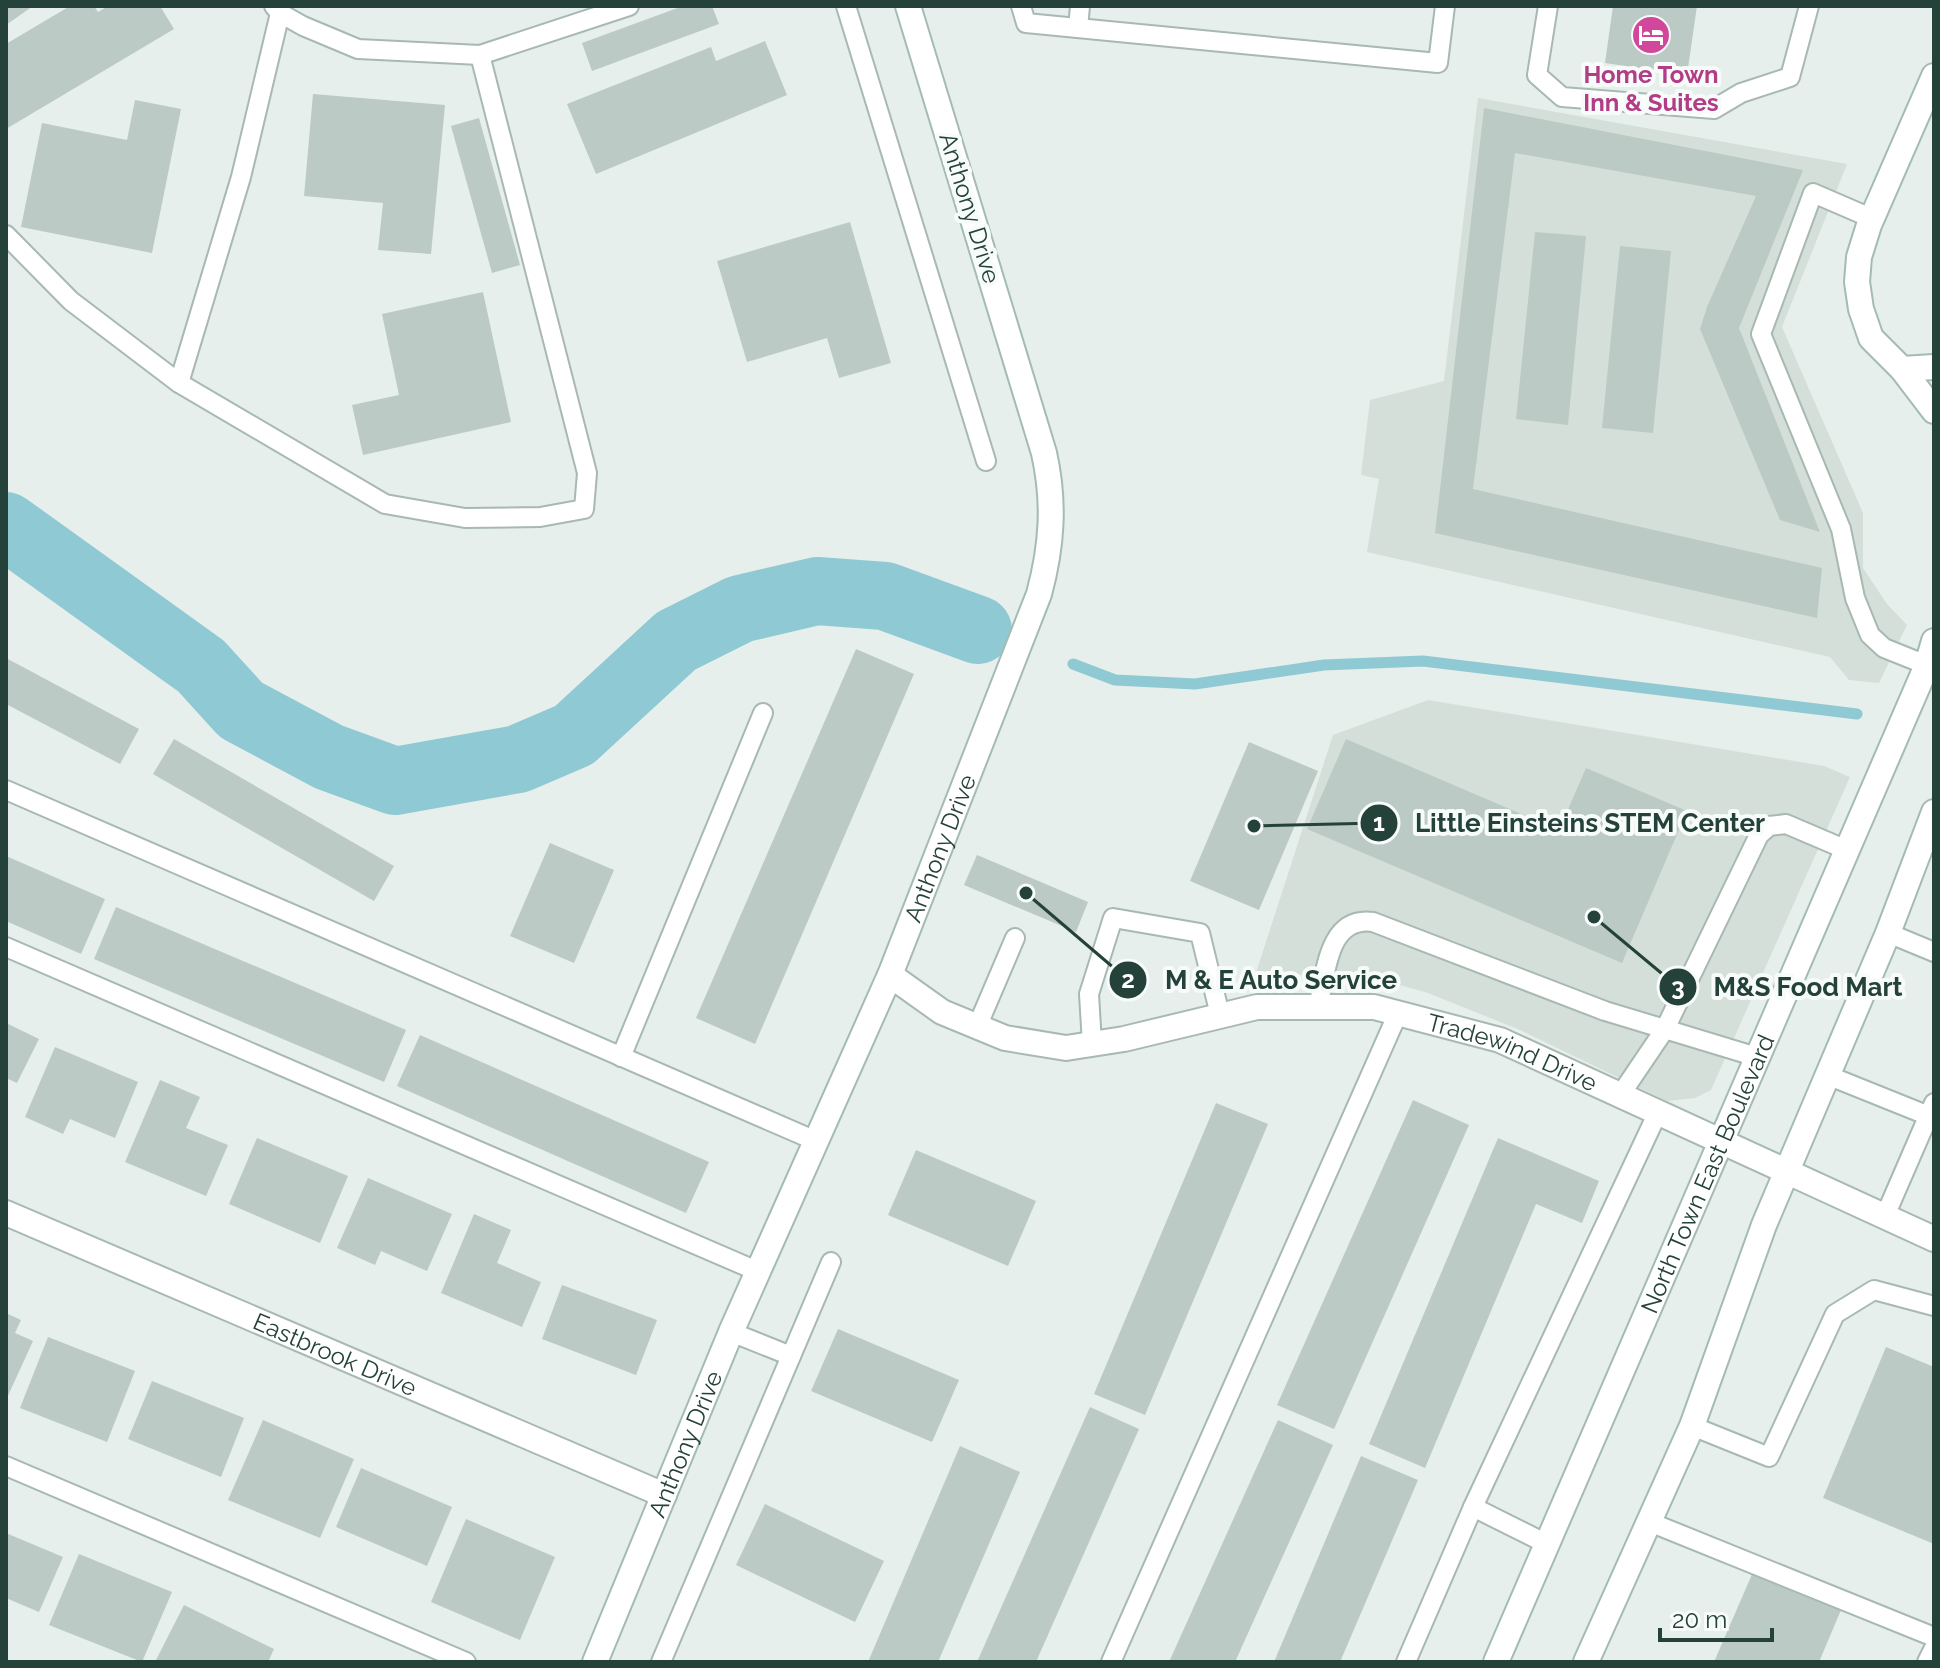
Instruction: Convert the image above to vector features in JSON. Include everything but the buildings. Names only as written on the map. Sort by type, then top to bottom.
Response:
[{"type":"street","name":"Anthony Drive","points":[[595,1662],[757,1271],[890,975],[1039,594],[1048,559],[1052,487],[1044,453],[908,6]]},
{"type":"street","points":[[1934,76],[1871,218],[1859,257],[1857,282],[1861,309],[1871,338],[1902,369],[1934,411]]},
{"type":"street","points":[[1902,369],[1934,367]]},
{"type":"street","name":"North Town East Boulevard","points":[[1496,1662],[1932,658]]},
{"type":"street","points":[[1586,1662],[1692,1426],[1764,1225],[1888,933],[1934,812]]},
{"type":"street","name":"Tradewind Drive","points":[[890,975],[942,1012],[977,1027],[1005,1038],[1066,1048],[1124,1039],[1257,1007],[1374,1007],[1398,1013],[1500,1040],[1934,1239]]},
{"type":"street","name":"Eastbrook Drive","points":[[6,1213],[664,1495]]},
{"type":"lane","points":[[179,383],[241,177],[277,10],[303,26],[358,49],[480,55],[629,6]]},
{"type":"lane","points":[[846,6],[986,461]]},
{"type":"lane","points":[[1021,6],[1026,23],[1438,63],[1445,6]]},
{"type":"lane","points":[[1078,28],[1080,6]]},
{"type":"lane","points":[[1548,6],[1537,75],[1562,97],[1714,109],[1741,93],[1790,77],[1809,6]]},
{"type":"lane","points":[[6,235],[71,301],[179,383],[385,504],[465,518],[540,517],[584,509],[587,473],[480,55]]},
{"type":"lane","points":[[1871,218],[1813,193],[1761,334],[1841,529],[1855,598],[1870,635],[1884,648],[1932,658]]},
{"type":"lane","points":[[621,1057],[763,713]]},
{"type":"lane","points":[[6,790],[816,1141]]},
{"type":"lane","points":[[1621,1094],[1665,1029],[1759,835],[1769,826],[1786,824],[1847,850]]},
{"type":"lane","points":[[1092,1044],[1089,994],[1113,918],[1200,933],[1220,1015]]},
{"type":"lane","points":[[1318,1007],[1334,940],[1345,927],[1361,921],[1387,928],[1605,1011],[1757,1057]]},
{"type":"lane","points":[[1888,933],[1934,952]]},
{"type":"lane","points":[[977,1027],[1015,938]]},
{"type":"lane","points":[[6,947],[757,1271]]},
{"type":"lane","points":[[1111,1662],[1398,1013]]},
{"type":"lane","points":[[1827,1075],[1932,1112],[1885,1216]]},
{"type":"lane","points":[[1406,1662],[1473,1507],[1658,1112]]},
{"type":"lane","points":[[661,1662],[831,1262]]},
{"type":"lane","points":[[1692,1426],[1769,1457],[1835,1314],[1874,1290],[1934,1306]]},
{"type":"lane","points":[[731,1332],[791,1356]]},
{"type":"lane","points":[[6,1466],[466,1662]]},
{"type":"lane","points":[[1473,1507],[1547,1544]]},
{"type":"lane","points":[[1647,1521],[1934,1637]]},
{"type":"lane","points":[[1927,1662],[1934,1648]]},
{"type":"shaded area","points":[[1478,98],[1847,164],[1782,327],[1863,513],[1863,568],[1887,604],[1907,625],[1879,683],[1849,680],[1830,657],[1367,552],[1379,479],[1361,475],[1370,400],[1444,381]]},
{"type":"shaded area","points":[[1428,700],[1824,766],[1850,777],[1711,1090],[1695,1098],[1667,1101],[1520,1030],[1428,993],[1368,976],[1277,974],[1253,982],[1333,735]]},
{"type":"waterway","points":[[6,526],[201,666],[241,710],[329,757],[395,781],[518,759],[574,735],[676,641],[740,609],[817,591],[885,596],[978,630]]},
{"type":"waterway","points":[[1073,664],[1115,680],[1195,684],[1324,665],[1423,661],[1857,714]]},
{"type":"place","name":"Home Town Inn & Suites","points":[[1651,35]]},
{"type":"place","name":"Little Einsteins STEM Center","points":[[1254,826]]},
{"type":"place","name":"M & E Auto Service","points":[[1026,893]]},
{"type":"place","name":"M&S Food Mart","points":[[1594,917]]}]
